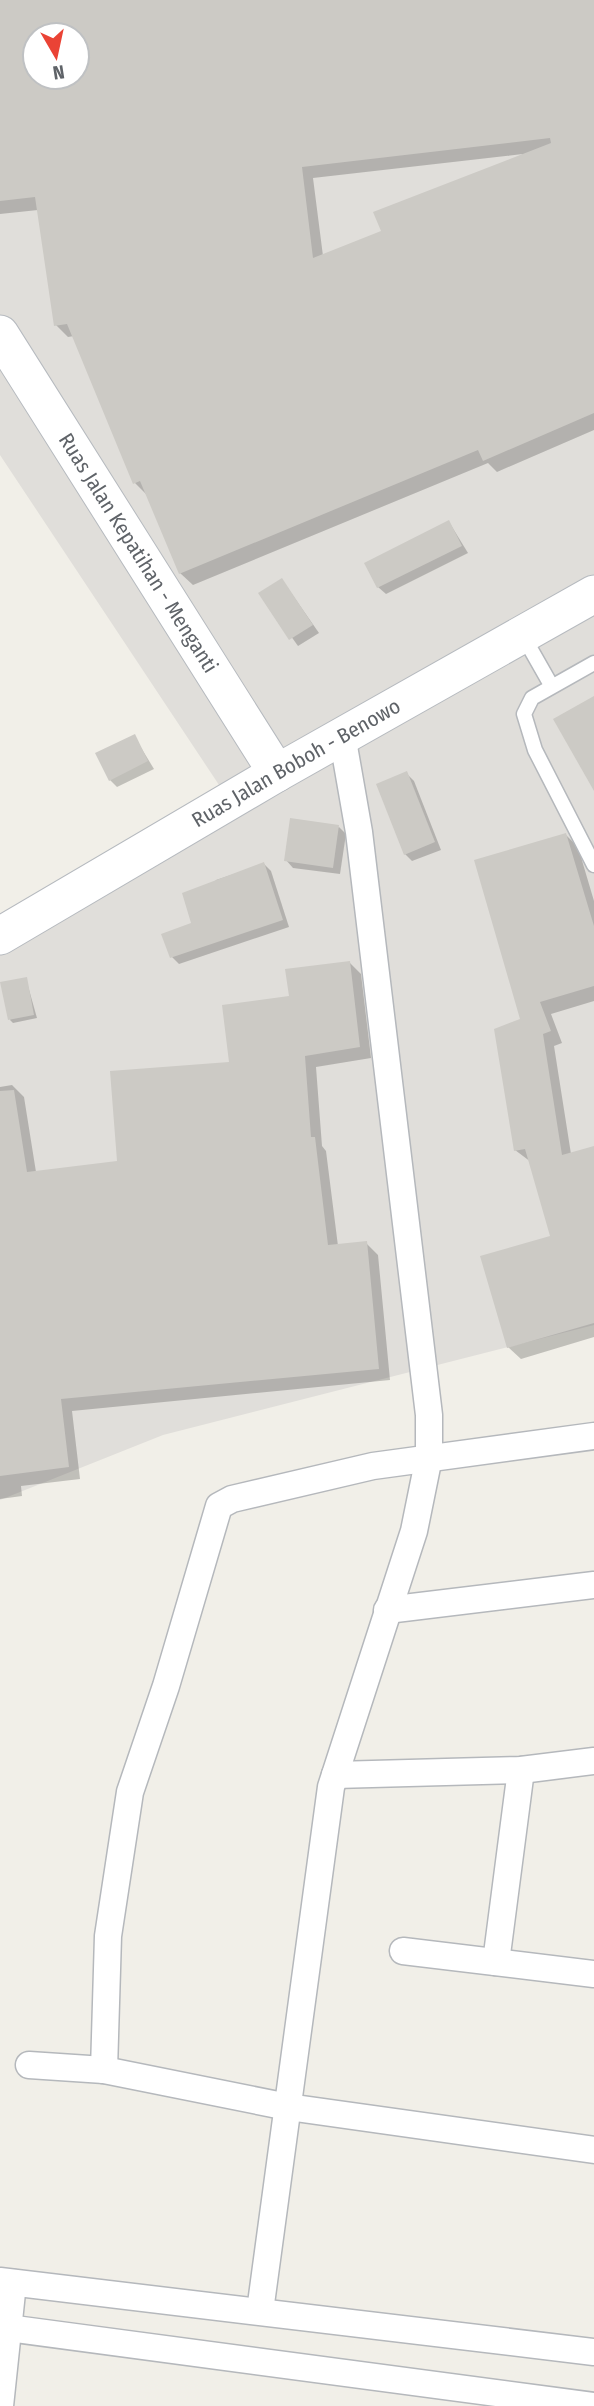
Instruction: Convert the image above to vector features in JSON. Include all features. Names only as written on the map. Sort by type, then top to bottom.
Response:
[{"type":"main road","name":"Ruas Jalan Kepatihan - Menganti","points":[[0,334],[277,773]]},
{"type":"main road","name":"Ruas Jalan Boboh - Benowo","points":[[0,936],[342,735],[594,594]]},
{"type":"street","points":[[260,2311],[335,1775],[414,1531],[429,1457],[429,1415],[363,860],[342,735]]},
{"type":"street","points":[[104,2070],[108,1936],[130,1792],[166,1686],[215,1513],[232,1499],[429,1457],[594,1436]]},
{"type":"street","points":[[387,1610],[594,1585]]},
{"type":"street","points":[[335,1775],[521,1769],[589,1763]]},
{"type":"street","points":[[496,1962],[521,1769]]},
{"type":"street","points":[[403,1951],[594,1974]]},
{"type":"street","points":[[29,2065],[104,2070],[288,2107],[594,2150]]},
{"type":"street","points":[[0,2406],[6,2282],[594,2352]]},
{"type":"street","points":[[4,2328],[594,2406]]},
{"type":"lane","points":[[522,634],[551,685]]},
{"type":"lane","points":[[594,663],[532,698],[524,714],[536,750],[594,865]]},
{"type":"shaded area","points":[[0,0],[594,0],[594,1325],[163,1435],[0,1500],[0,936],[229,800],[0,455]]},
{"type":"building","points":[[0,0],[594,0],[594,413],[483,461],[478,450],[179,574],[140,481],[133,484],[67,324],[54,326],[35,197],[0,201]],"holes":[[[550,138],[551,143],[373,212],[381,231],[313,258],[302,167]]]},
{"type":"building","points":[[449,520],[462,546],[377,588],[364,563]]},
{"type":"building","points":[[282,578],[313,625],[289,640],[258,593]]},
{"type":"building","points":[[594,696],[594,791],[553,719]]},
{"type":"building","points":[[135,734],[148,761],[109,781],[95,753]]},
{"type":"building","points":[[407,771],[435,842],[404,855],[376,784]]},
{"type":"building","points":[[290,818],[339,825],[333,868],[284,861]]},
{"type":"building","points":[[566,833],[594,926],[594,986],[540,1002],[551,1031],[543,1034],[562,1155],[594,1146],[594,1323],[507,1348],[480,1256],[550,1236],[525,1149],[514,1151],[494,1029],[520,1019],[474,860]]},
{"type":"building","points":[[264,862],[283,920],[170,958],[161,934],[191,923],[182,893]]},
{"type":"building","points":[[350,961],[360,1047],[305,1056],[311,1137],[315,1137],[328,1245],[367,1241],[379,1369],[61,1399],[69,1467],[0,1476],[0,1091],[14,1090],[27,1172],[117,1161],[110,1071],[229,1062],[222,1005],[289,996],[285,969]]},
{"type":"building","points":[[27,977],[34,1015],[8,1020],[0,982]]}]
